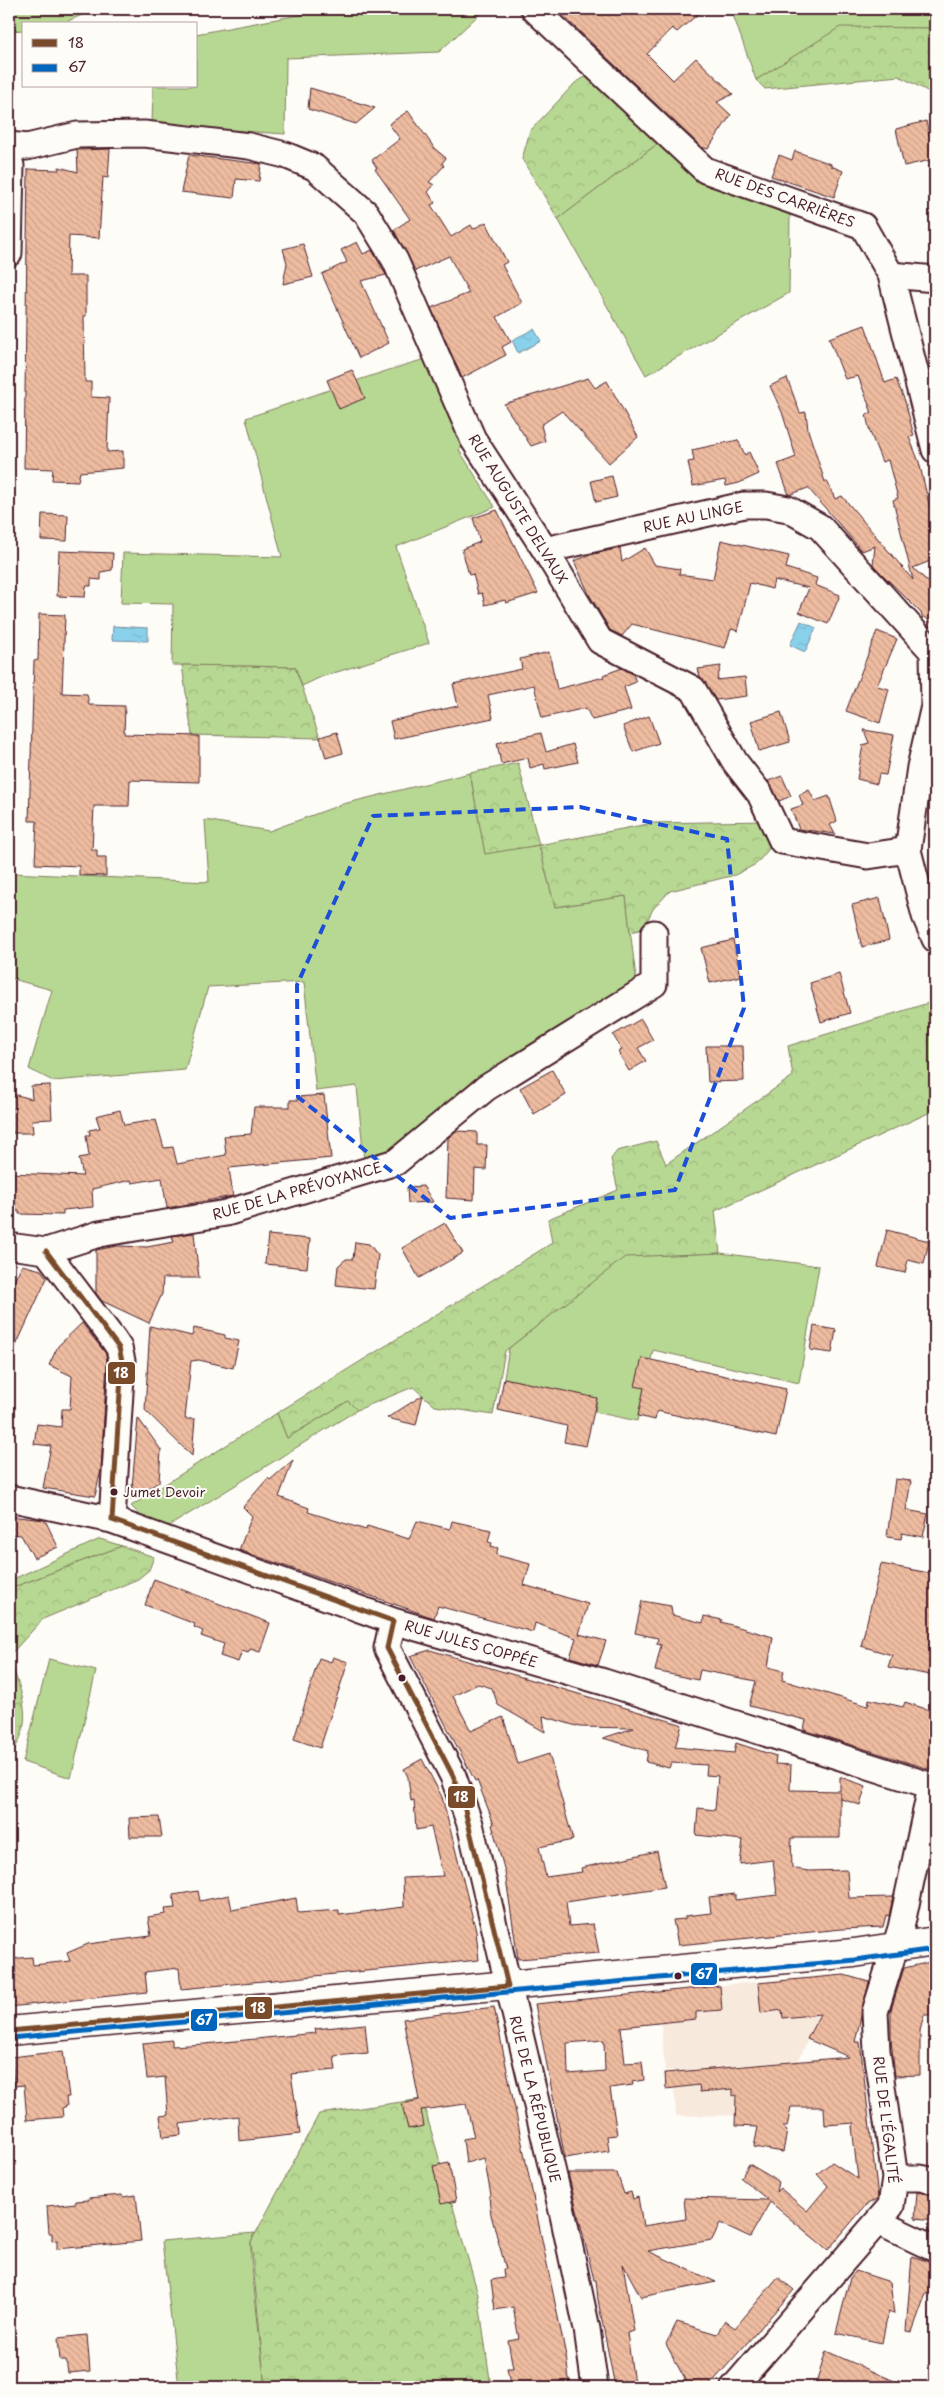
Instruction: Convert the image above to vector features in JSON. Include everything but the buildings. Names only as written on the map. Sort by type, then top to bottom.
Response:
[{"type":"street","name":"RUE DES CARRIÈRES","points":[[534,9],[705,170],[863,226],[890,276],[935,450]]},
{"type":"street","name":"RUE AUGUSTE DELVAUX","points":[[9,145],[27,147],[77,135],[144,134],[249,146],[285,155],[314,167],[366,213],[390,252],[473,439],[545,550],[600,642],[693,690],[735,762],[760,794],[782,841],[868,856],[908,850]]},
{"type":"street","points":[[9,157],[11,166],[9,253]]},
{"type":"street","points":[[890,276],[935,279]]},
{"type":"street","name":"RUE AU LINGE","points":[[545,550],[744,505],[766,505],[788,509],[820,527],[935,650]]},
{"type":"street","points":[[935,650],[934,706],[920,767],[908,850],[925,916],[935,939]]},
{"type":"street","name":"RUE DE LA PRÉVOYANCE","points":[[46,1251],[92,1235],[226,1213],[396,1162],[486,1088],[654,984],[654,933]]},
{"type":"street","points":[[9,1246],[46,1251],[113,1339],[121,1353],[112,1520]]},
{"type":"street","name":"RUE JULES COPPÉE","points":[[9,1498],[112,1520],[393,1621],[604,1682],[933,1787]]},
{"type":"street","name":"RUE DE LA RÉPUBLIQUE","points":[[393,1621],[387,1648],[453,1776],[463,1802],[563,2215],[587,2330],[595,2387]]},
{"type":"street","name":"RUE DE L'ÉGALITÉ","points":[[734,2387],[891,2206],[895,2178],[877,2050],[876,2012],[896,1947],[933,1787]]},
{"type":"street","points":[[9,2031],[508,1986],[896,1947],[935,1941]]},
{"type":"street","points":[[895,2178],[920,2178],[935,2181]]},
{"type":"street","points":[[878,2222],[935,2249]]},
{"type":"highlighted area","points":[[580,807],[727,839],[744,1008],[675,1190],[450,1218],[298,1097],[297,985],[373,816]]},
{"type":"shaded area","points":[[831,1975],[832,1986],[813,2007],[818,2015],[776,2115],[676,2116],[673,2070],[665,2071],[658,1991]]},
{"type":"green space","points":[[9,9],[118,9],[89,12],[66,22],[22,22],[22,30],[9,31]]},
{"type":"green space","points":[[331,9],[485,9],[439,52],[286,58],[285,134],[152,125],[153,88],[198,88],[198,34]]},
{"type":"green space","points":[[731,9],[935,9],[935,28],[840,28],[756,80]]},
{"type":"green space","points":[[840,27],[935,28],[935,95],[899,76],[765,89],[756,80]]},
{"type":"green space","points":[[590,74],[657,144],[558,219],[522,159],[530,131],[575,83]]},
{"type":"green space","points":[[657,144],[705,180],[790,210],[789,293],[646,375],[558,219]]},
{"type":"green space","points":[[432,357],[467,444],[459,450],[495,507],[396,547],[429,643],[321,677],[302,686],[295,667],[172,665],[173,604],[121,603],[123,553],[282,557],[246,418]]},
{"type":"green space","points":[[182,665],[295,667],[320,738],[192,735]]},
{"type":"green space","points":[[518,763],[539,845],[485,854],[470,773]]},
{"type":"green space","points":[[470,773],[485,853],[539,845],[555,907],[626,896],[637,986],[497,1066],[398,1148],[364,1161],[357,1086],[316,1091],[304,982],[208,987],[185,1070],[53,1081],[29,1069],[52,990],[9,978],[10,873],[209,882],[205,820],[269,831],[343,804]]},
{"type":"green space","points":[[766,821],[776,841],[756,864],[735,875],[670,891],[653,909],[643,929],[630,932],[626,896],[555,907],[539,845],[653,823]]},
{"type":"green space","points":[[935,1001],[935,1110],[715,1211],[720,1253],[625,1257],[505,1351],[493,1415],[435,1406],[413,1387],[357,1410],[348,1401],[287,1438],[277,1413],[552,1243],[548,1219],[618,1190],[611,1159],[617,1151],[656,1141],[666,1164],[793,1076],[788,1046]]},
{"type":"green space","points":[[720,1253],[819,1266],[799,1383],[653,1350],[637,1421],[595,1412],[597,1399],[504,1378],[509,1348],[625,1256]]},
{"type":"green space","points":[[348,1401],[357,1410],[158,1533],[131,1506],[277,1413],[287,1438]]},
{"type":"green space","points":[[100,1539],[122,1546],[9,1589],[9,1581]]},
{"type":"green space","points":[[122,1546],[154,1557],[149,1570],[138,1579],[43,1619],[9,1656],[9,1589]]},
{"type":"green space","points":[[9,1656],[22,1695],[24,1719],[18,1744],[9,1757]]},
{"type":"green space","points":[[49,1659],[96,1671],[71,1778],[23,1762]]},
{"type":"green space","points":[[422,2099],[478,2294],[491,2387],[265,2387],[251,2242],[319,2114]]},
{"type":"green space","points":[[255,2233],[251,2242],[251,2259],[265,2387],[179,2387],[162,2241]]},
{"type":"water","points":[[534,329],[541,341],[518,353],[512,340]]},
{"type":"water","points":[[801,621],[816,628],[805,652],[790,645]]},
{"type":"water","points":[[113,626],[148,628],[148,641],[112,640]]},
{"type":"transit line","name":"18","points":[[9,157],[11,166],[9,253]]},
{"type":"transit line","name":"18","points":[[46,1251],[119,1348],[122,1361],[112,1520]]},
{"type":"transit line","name":"18","points":[[112,1520],[393,1621]]},
{"type":"transit line","name":"18","points":[[393,1621],[387,1648],[453,1776],[463,1802],[508,1986]]},
{"type":"transit line","name":"67","points":[[10,2038],[855,1960],[935,1949]]},
{"type":"transit line","name":"18","points":[[9,2031],[508,1986]]},
{"type":"place","name":"Jumet Devoir","points":[[114,1492]]}]
